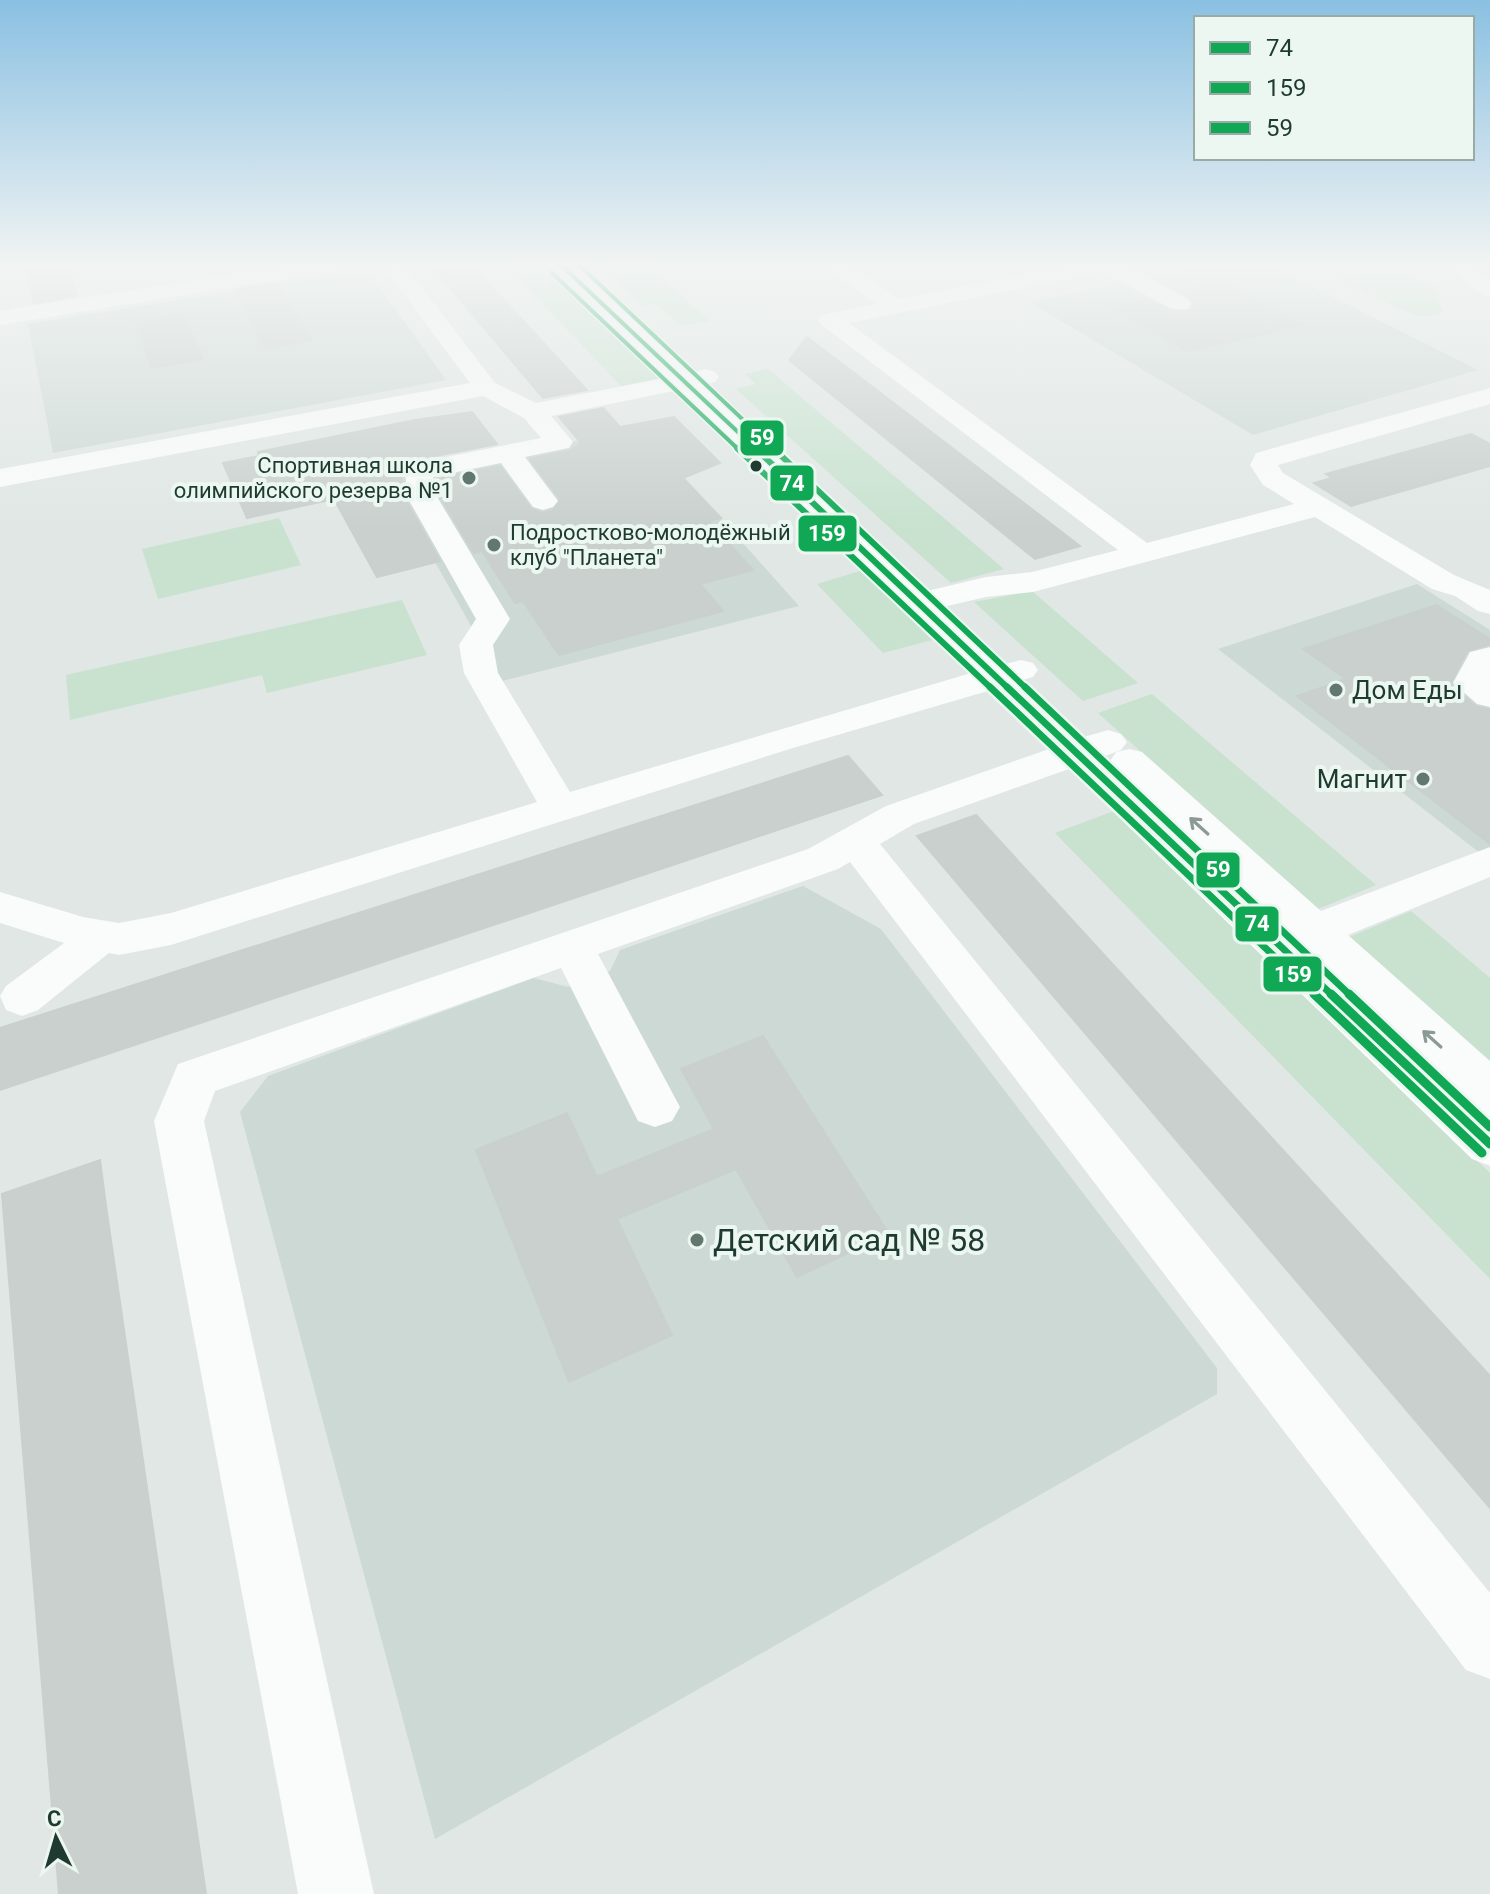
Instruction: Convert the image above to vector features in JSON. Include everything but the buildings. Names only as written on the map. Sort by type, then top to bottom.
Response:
[{"type":"street","points":[[458,351],[486,388],[533,412],[559,442],[416,472],[420,479],[421,495],[493,619],[476,645],[481,673],[560,808]]},
{"type":"street","points":[[663,351],[1297,938],[1490,1144]]},
{"type":"street","points":[[669,351],[696,379]]},
{"type":"street","points":[[872,351],[1140,552]]},
{"type":"street","points":[[533,412],[696,379]]},
{"type":"street","points":[[0,478],[32,467],[486,388]]},
{"type":"street","points":[[1482,592],[1443,582],[1318,507],[1273,479],[1266,472],[1266,459],[1490,396]]},
{"type":"street","points":[[508,453],[543,501]]},
{"type":"street","points":[[933,599],[986,587],[1033,582],[1318,507]]},
{"type":"street","points":[[1490,657],[1482,659],[1471,683],[1490,696]]},
{"type":"street","points":[[0,907],[119,939],[171,929],[780,740],[1012,673]]},
{"type":"street","points":[[866,866],[900,815],[1092,748]]},
{"type":"street","points":[[336,1894],[179,1121],[195,1078],[823,859],[866,866],[1490,1646]]},
{"type":"street","points":[[1297,938],[1490,861]]},
{"type":"street","points":[[22,998],[73,961],[100,936]]},
{"type":"street","points":[[1297,938],[1490,1091]]},
{"type":"street","points":[[572,946],[655,1107]]},
{"type":"shaded area","points":[[33,351],[425,351],[446,380],[53,453]]},
{"type":"shaded area","points":[[1112,351],[1441,351],[1478,370],[1253,435]]},
{"type":"shaded area","points":[[640,428],[799,606],[502,681],[389,480]]},
{"type":"shaded area","points":[[1417,584],[1490,630],[1490,850],[1480,853],[1218,649]]},
{"type":"shaded area","name":"Детский сад № 58","points":[[803,886],[881,929],[1217,1368],[1217,1394],[435,1839],[240,1112],[268,1076],[534,978],[568,987],[610,971],[620,950]]},
{"type":"green space","points":[[588,351],[638,351],[665,377],[621,386]]},
{"type":"green space","points":[[768,369],[1004,569],[951,583],[736,389],[756,384],[745,374]]},
{"type":"green space","points":[[279,518],[301,565],[158,599],[142,549]]},
{"type":"green space","points":[[860,571],[932,640],[883,653],[817,584]]},
{"type":"green space","points":[[1032,591],[1138,683],[1083,701],[974,602]]},
{"type":"green space","points":[[402,600],[427,655],[267,693],[262,675],[70,720],[66,675]]},
{"type":"green space","points":[[1152,694],[1376,885],[1316,910],[1098,713]]},
{"type":"green space","points":[[1114,811],[1490,1173],[1490,1279],[1055,833]]},
{"type":"green space","points":[[1411,911],[1490,978],[1490,1067],[1347,938]]},
{"type":"transit line","name":"159","points":[[635,351],[1482,1153]]},
{"type":"transit line","name":"74","points":[[652,351],[1490,1144]]},
{"type":"transit line","name":"59","points":[[670,351],[1490,1127]]},
{"type":"place","name":"Спортивная школа олимпийского резерва №1","points":[[469,478]]},
{"type":"place","name":"Подростково-молодёжный клуб \"Планета\"","points":[[494,545]]},
{"type":"place","name":"Дом Еды","points":[[1336,690]]},
{"type":"place","name":"Магнит","points":[[1423,779]]},
{"type":"place","name":"Детский сад № 58","points":[[697,1240]]}]
